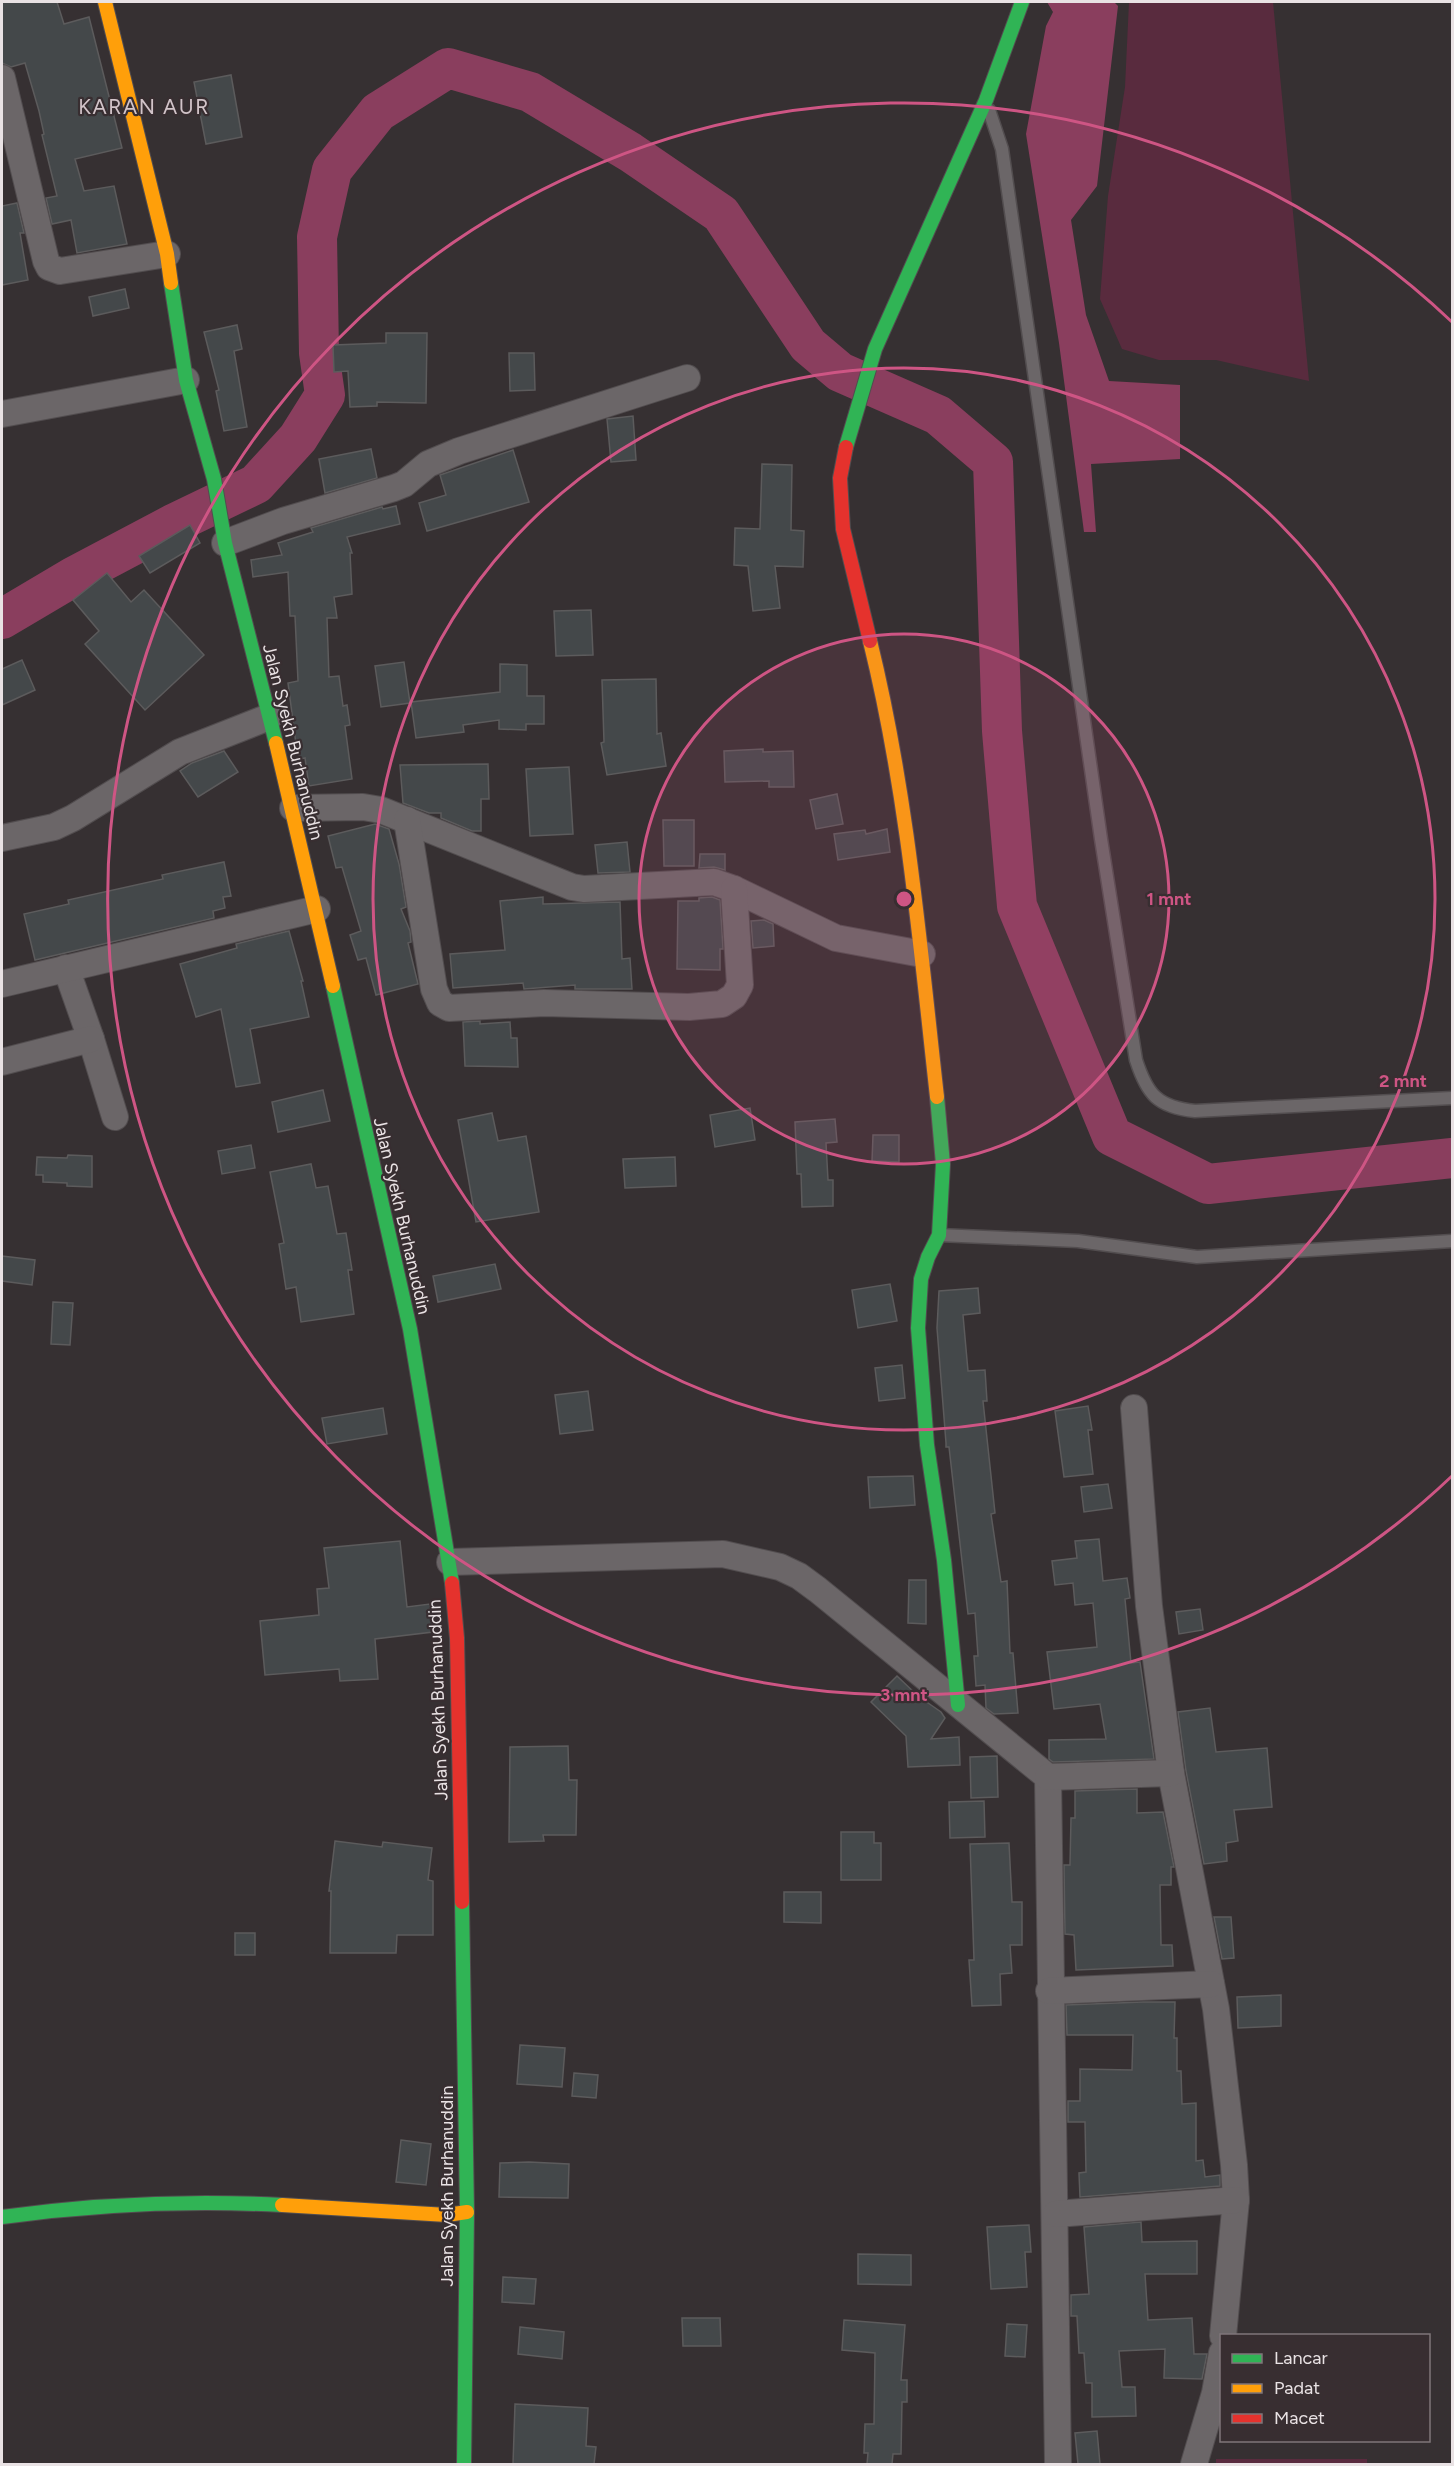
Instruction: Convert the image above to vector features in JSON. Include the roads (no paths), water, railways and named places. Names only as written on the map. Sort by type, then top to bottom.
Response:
[{"type":"main road","name":"Jalan Syekh Burhanuddin","points":[[105,2],[167,255],[186,380],[214,479],[225,543],[317,909],[410,1329],[450,1562],[457,1638],[467,2212],[464,2464]]},
{"type":"main road","points":[[958,1705],[944,1560],[927,1445],[918,1328],[921,1279],[928,1257],[939,1235],[943,1164],[909,850],[885,702],[843,529],[840,478],[875,349],[986,100],[1022,2]]},
{"type":"main road","points":[[2,2217],[114,2204],[150,2203],[244,2204],[447,2215],[467,2212]]},
{"type":"street","points":[[2,78],[49,267],[60,271],[167,255]]},
{"type":"street","points":[[225,543],[283,522],[394,488],[404,484],[428,464],[459,451],[687,378]]},
{"type":"street","points":[[2,414],[186,380]]},
{"type":"street","points":[[2,838],[54,827],[73,818],[180,752],[269,717]]},
{"type":"street","points":[[293,808],[363,807],[381,810],[572,887],[584,889],[714,882],[734,889],[836,938],[922,954]]},
{"type":"street","points":[[407,820],[434,989],[440,1003],[449,1008],[544,1003],[689,1007],[722,1004],[734,996],[740,985],[734,889]]},
{"type":"street","points":[[2,984],[317,909]]},
{"type":"street","points":[[66,968],[92,1039],[115,1117]]},
{"type":"street","points":[[2,1062],[92,1039]]},
{"type":"street","points":[[1134,1407],[1149,1606],[1171,1773],[1222,2044],[1236,2200],[1223,2334]]},
{"type":"street","points":[[450,1562],[723,1554],[757,1560],[799,1576],[1048,1777],[1171,1773]]},
{"type":"street","points":[[1048,1777],[1058,2464]]},
{"type":"street","points":[[1050,1991],[1212,1983]]},
{"type":"street","points":[[1056,2214],[1236,2200]]},
{"type":"street","points":[[1194,2464],[1215,2393],[1220,2360]]},
{"type":"lane","points":[[986,100],[1002,149],[1101,839],[1136,1060],[1144,1083],[1157,1099],[1167,1106],[1195,1111],[1452,1098]]},
{"type":"lane","points":[[939,1235],[1078,1241],[1197,1257],[1452,1241]]},
{"type":"waterway","points":[[2,619],[73,577],[175,523],[256,484],[298,438],[325,395],[319,353],[317,237],[332,170],[378,112],[448,68],[530,92],[630,152],[721,214],[808,345],[840,372],[938,415],[993,462],[1002,731],[1017,906],[1112,1136],[1208,1184],[1452,1158]]},
{"type":"district","name":"KARAN AUR","points":[[144,106]]}]
